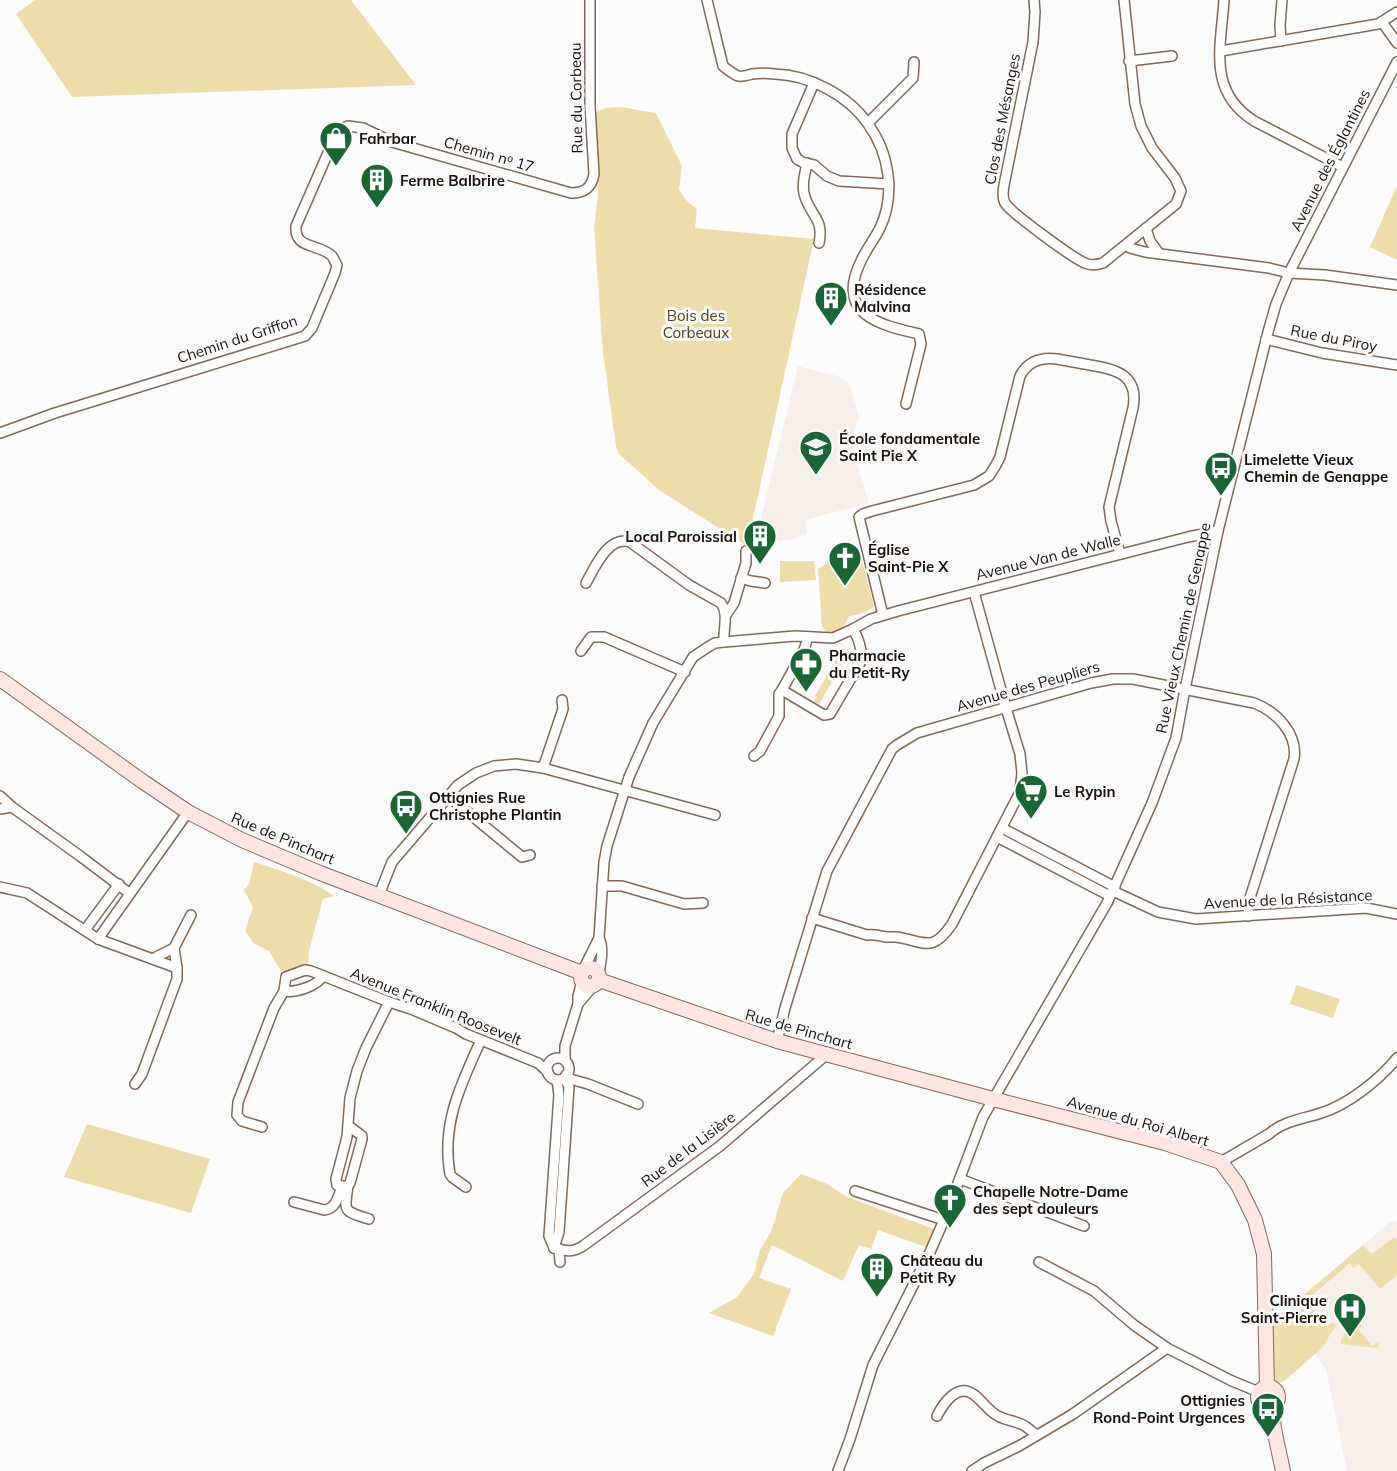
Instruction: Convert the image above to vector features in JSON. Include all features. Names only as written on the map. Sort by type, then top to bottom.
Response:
[{"type":"main road","name":"Rue de Pinchart","points":[[0,679],[117,764],[188,812],[271,853],[590,977],[777,1041],[993,1099]]},
{"type":"main road","name":"Avenue du Roi Albert","points":[[993,1099],[1165,1143],[1221,1162],[1238,1185],[1255,1220],[1264,1254],[1263,1389],[1274,1388],[1279,1396],[1277,1402],[1271,1407],[1283,1471]]},
{"type":"street","name":"Rue du Corbeau","points":[[584,191],[591,185],[594,174],[590,106],[590,0]]},
{"type":"street","points":[[706,0],[723,66],[739,76],[776,74],[798,77],[834,92],[868,123],[884,154],[889,184],[888,197],[880,228],[862,257],[854,280],[854,296],[858,307],[868,316],[886,326],[919,334],[921,344],[906,404]]},
{"type":"street","name":"Clos des Mésanges","points":[[1034,0],[1033,42],[1004,185],[1004,201],[1012,211],[1076,259],[1088,265],[1103,263],[1126,245],[1176,204],[1181,191],[1175,178],[1152,148],[1141,126],[1135,104],[1129,61],[1124,0]]},
{"type":"street","points":[[1224,0],[1220,72],[1230,99],[1238,109],[1254,121],[1342,167]]},
{"type":"street","points":[[1281,40],[1282,0]]},
{"type":"street","points":[[1221,51],[1367,26],[1383,22],[1397,12]]},
{"type":"street","points":[[1383,22],[1397,43]]},
{"type":"street","points":[[1129,61],[1172,56]]},
{"type":"street","points":[[868,123],[913,78],[914,62]]},
{"type":"street","name":"Avenue des Églantines","points":[[1289,273],[1397,62]]},
{"type":"street","points":[[814,83],[794,127],[792,148],[797,159],[814,165],[827,176],[839,181],[889,184]]},
{"type":"street","name":"Chemin du Griffon","points":[[0,433],[67,409],[305,336],[312,328],[337,265],[331,255],[300,241],[296,233],[296,226],[338,130],[348,126],[363,128],[387,140]]},
{"type":"street","name":"Chemin nᵒ 17","points":[[387,140],[567,192],[584,191]]},
{"type":"street","points":[[807,163],[803,184],[804,194],[818,220],[819,243]]},
{"type":"street","points":[[1146,228],[1150,241],[1158,252]]},
{"type":"street","points":[[1126,245],[1137,250],[1269,268],[1289,273],[1325,275],[1397,285]]},
{"type":"street","name":"Rue Vieux Chemin de Genappe","points":[[838,1471],[873,1365],[924,1265],[983,1118],[1112,891],[1152,803],[1176,738],[1218,531],[1266,339],[1276,304],[1289,273]]},
{"type":"street","name":"Rue du Piroy","points":[[1266,339],[1322,353],[1397,365]]},
{"type":"street","points":[[883,615],[859,517],[872,511],[974,485],[989,476],[999,456],[1020,376],[1024,369],[1038,360],[1049,358],[1105,367],[1126,377],[1132,388],[1133,408],[1109,507],[1120,554]]},
{"type":"street","name":"Avenue Van de Walle","points":[[590,977],[586,964],[598,939],[607,846],[629,777],[653,723],[693,657],[700,651],[724,642],[781,636],[833,638],[883,615],[1218,531]]},
{"type":"street","points":[[585,584],[606,550],[611,545],[625,541],[634,545],[689,585],[721,603],[726,615],[724,642]]},
{"type":"street","points":[[726,615],[734,603],[746,563],[746,551]]},
{"type":"street","points":[[741,578],[765,584]]},
{"type":"street","points":[[812,918],[867,934],[896,937],[921,944],[936,941],[952,924],[1020,792],[1022,773],[1020,754],[974,592]]},
{"type":"street","points":[[783,690],[824,715],[830,714],[862,659],[854,629]]},
{"type":"street","points":[[581,651],[591,637],[604,638],[685,672]]},
{"type":"street","points":[[754,756],[760,751],[779,716],[779,696],[804,650],[808,637]]},
{"type":"street","name":"Avenue des Peupliers","points":[[777,1041],[784,1008],[827,871],[892,749],[917,734],[1090,683],[1113,679],[1142,680],[1260,706],[1273,714],[1292,736],[1294,759],[1249,902],[1248,916]]},
{"type":"street","points":[[543,768],[563,708],[562,700]]},
{"type":"street","points":[[379,895],[392,862],[448,796],[458,785],[489,767],[509,764],[543,768],[715,815]]},
{"type":"street","points":[[0,796],[129,893]]},
{"type":"street","points":[[448,796],[522,857],[530,855]]},
{"type":"street","points":[[0,809],[12,807]]},
{"type":"street","points":[[98,939],[188,812]]},
{"type":"street","name":"Avenue de la Résistance","points":[[1002,828],[1112,891],[1150,909],[1173,915],[1207,919],[1366,908],[1397,914]]},
{"type":"street","name":"Avenue de la Résistance","points":[[997,837],[1058,862]]},
{"type":"street","points":[[85,930],[119,884]]},
{"type":"street","points":[[602,886],[622,886],[684,904],[703,903]]},
{"type":"street","points":[[0,887],[27,894],[98,939],[177,968]]},
{"type":"street","points":[[135,1084],[142,1074],[177,979],[174,948],[191,915]]},
{"type":"street","name":"Avenue Van de Walle","points":[[590,977],[602,946],[598,939]]},
{"type":"street","points":[[152,958],[174,948]]},
{"type":"street","name":"Avenue Franklin Roosevelt","points":[[284,991],[288,975],[308,969],[538,1063],[555,1063]]},
{"type":"street","points":[[262,1127],[242,1121],[237,1115],[238,1102],[274,1008],[284,991],[290,992],[318,982],[323,976]]},
{"type":"street","points":[[590,977],[578,996],[578,1004],[565,1046],[559,1052],[551,1077],[564,1075],[638,1104]]},
{"type":"street","points":[[345,1186],[337,1185],[336,1179],[348,1137],[350,1098],[366,1048],[388,1002]]},
{"type":"street","points":[[466,1187],[450,1174],[448,1143],[451,1119],[459,1089],[481,1040]]},
{"type":"street","name":"Rue de la Lisière","points":[[557,1249],[576,1251],[583,1246],[720,1146],[826,1055]]},
{"type":"street","points":[[1221,1162],[1276,1128],[1301,1118],[1323,1113],[1351,1098],[1373,1083],[1397,1058]]},
{"type":"street","points":[[555,1063],[568,1065],[559,1095],[549,1236],[557,1249],[560,1262]]},
{"type":"street","points":[[557,1249],[569,1087],[564,1075]]},
{"type":"street","points":[[569,1087],[581,1081]]},
{"type":"street","points":[[294,1202],[324,1210],[334,1206],[345,1186],[350,1183],[362,1139],[362,1136],[349,1126]]},
{"type":"street","points":[[960,1179],[1084,1226]]},
{"type":"street","points":[[345,1186],[346,1210],[369,1219]]},
{"type":"street","points":[[855,1191],[944,1220]]},
{"type":"street","points":[[1039,1262],[1094,1291],[1134,1325],[1167,1348],[1215,1373],[1263,1389]]},
{"type":"street","points":[[972,1471],[1073,1414],[1167,1348]]},
{"type":"street","points":[[938,1416],[941,1408],[951,1396],[962,1391],[968,1392],[993,1414],[1026,1427],[1036,1435]]},
{"type":"shaded area","name":"École fondamentale Saint Pie X","points":[[798,366],[837,376],[846,380],[850,386],[859,417],[852,437],[853,450],[869,503],[805,520],[807,534],[791,540],[756,539]]},
{"type":"shaded area","name":"Clinique Saint-Pierre","points":[[1397,1220],[1397,1471],[1347,1471],[1326,1369],[1282,1313],[1389,1223]]},
{"type":"green space","points":[[35,0],[351,0],[416,85],[72,97],[16,14]]},
{"type":"green space","name":"Bois des Corbeaux","points":[[621,107],[656,113],[682,166],[679,189],[686,200],[697,209],[695,228],[814,239],[747,546],[659,490],[619,454],[616,446],[603,353],[594,227],[598,195],[595,113],[606,108]]},
{"type":"green space","points":[[1397,186],[1397,260],[1370,247]]},
{"type":"green space","points":[[860,553],[874,606],[866,612],[848,617],[838,631],[827,633],[822,627],[818,569],[833,560]]},
{"type":"green space","points":[[780,561],[814,561],[816,580],[780,582]]},
{"type":"green space","points":[[840,656],[845,659],[819,704],[814,701],[817,697],[815,696],[836,659]]},
{"type":"green space","points":[[254,862],[306,880],[334,896],[323,899],[309,950],[308,965],[282,973],[269,951],[253,943],[245,931],[253,907],[244,890],[249,884]]},
{"type":"green space","points":[[1296,985],[1340,999],[1333,1018],[1290,1004]]},
{"type":"green space","points":[[87,1124],[210,1159],[191,1213],[64,1177]]},
{"type":"green space","points":[[801,1174],[827,1184],[847,1197],[934,1229],[926,1247],[878,1230],[871,1249],[859,1245],[843,1281],[772,1245],[759,1278],[791,1289],[773,1336],[709,1313],[737,1297],[754,1274],[760,1250],[771,1232],[783,1193]]},
{"type":"green space","points":[[1395,1237],[1397,1240],[1397,1275],[1380,1289],[1359,1264],[1353,1268],[1350,1263],[1311,1296],[1315,1300],[1309,1305],[1327,1326],[1333,1322],[1336,1326],[1321,1349],[1284,1381],[1276,1383],[1273,1369],[1272,1322],[1363,1245],[1372,1254]]},
{"type":"green space","points":[[1358,1321],[1362,1326],[1358,1329],[1372,1346],[1379,1342],[1378,1348],[1341,1344],[1341,1339]]},
{"type":"place","name":"Fahrbar","points":[[336,167]]},
{"type":"place","name":"Ferme Balbrire","points":[[377,209]]},
{"type":"place","name":"Résidence Malvina","points":[[831,327]]},
{"type":"place","name":"École fondamentale Saint Pie X","points":[[816,476]]},
{"type":"place","name":"Limelette Vieux Chemin de Genappe","points":[[1221,497]]},
{"type":"place","name":"Local Paroissial","points":[[760,565]]},
{"type":"place","name":"Église Saint-Pie X","points":[[845,587]]},
{"type":"place","name":"Pharmacie du Petit-Ry","points":[[806,693]]},
{"type":"place","name":"Le Rypin","points":[[1031,820]]},
{"type":"place","name":"Ottignies Rue Christophe Plantin","points":[[406,835]]},
{"type":"place","name":"Chapelle Notre-Dame des sept douleurs","points":[[950,1229]]},
{"type":"place","name":"Château du Petit Ry","points":[[877,1298]]},
{"type":"place","name":"Clinique Saint-Pierre","points":[[1350,1338]]},
{"type":"place","name":"Ottignies Rond-Point Urgences","points":[[1268,1438]]}]
